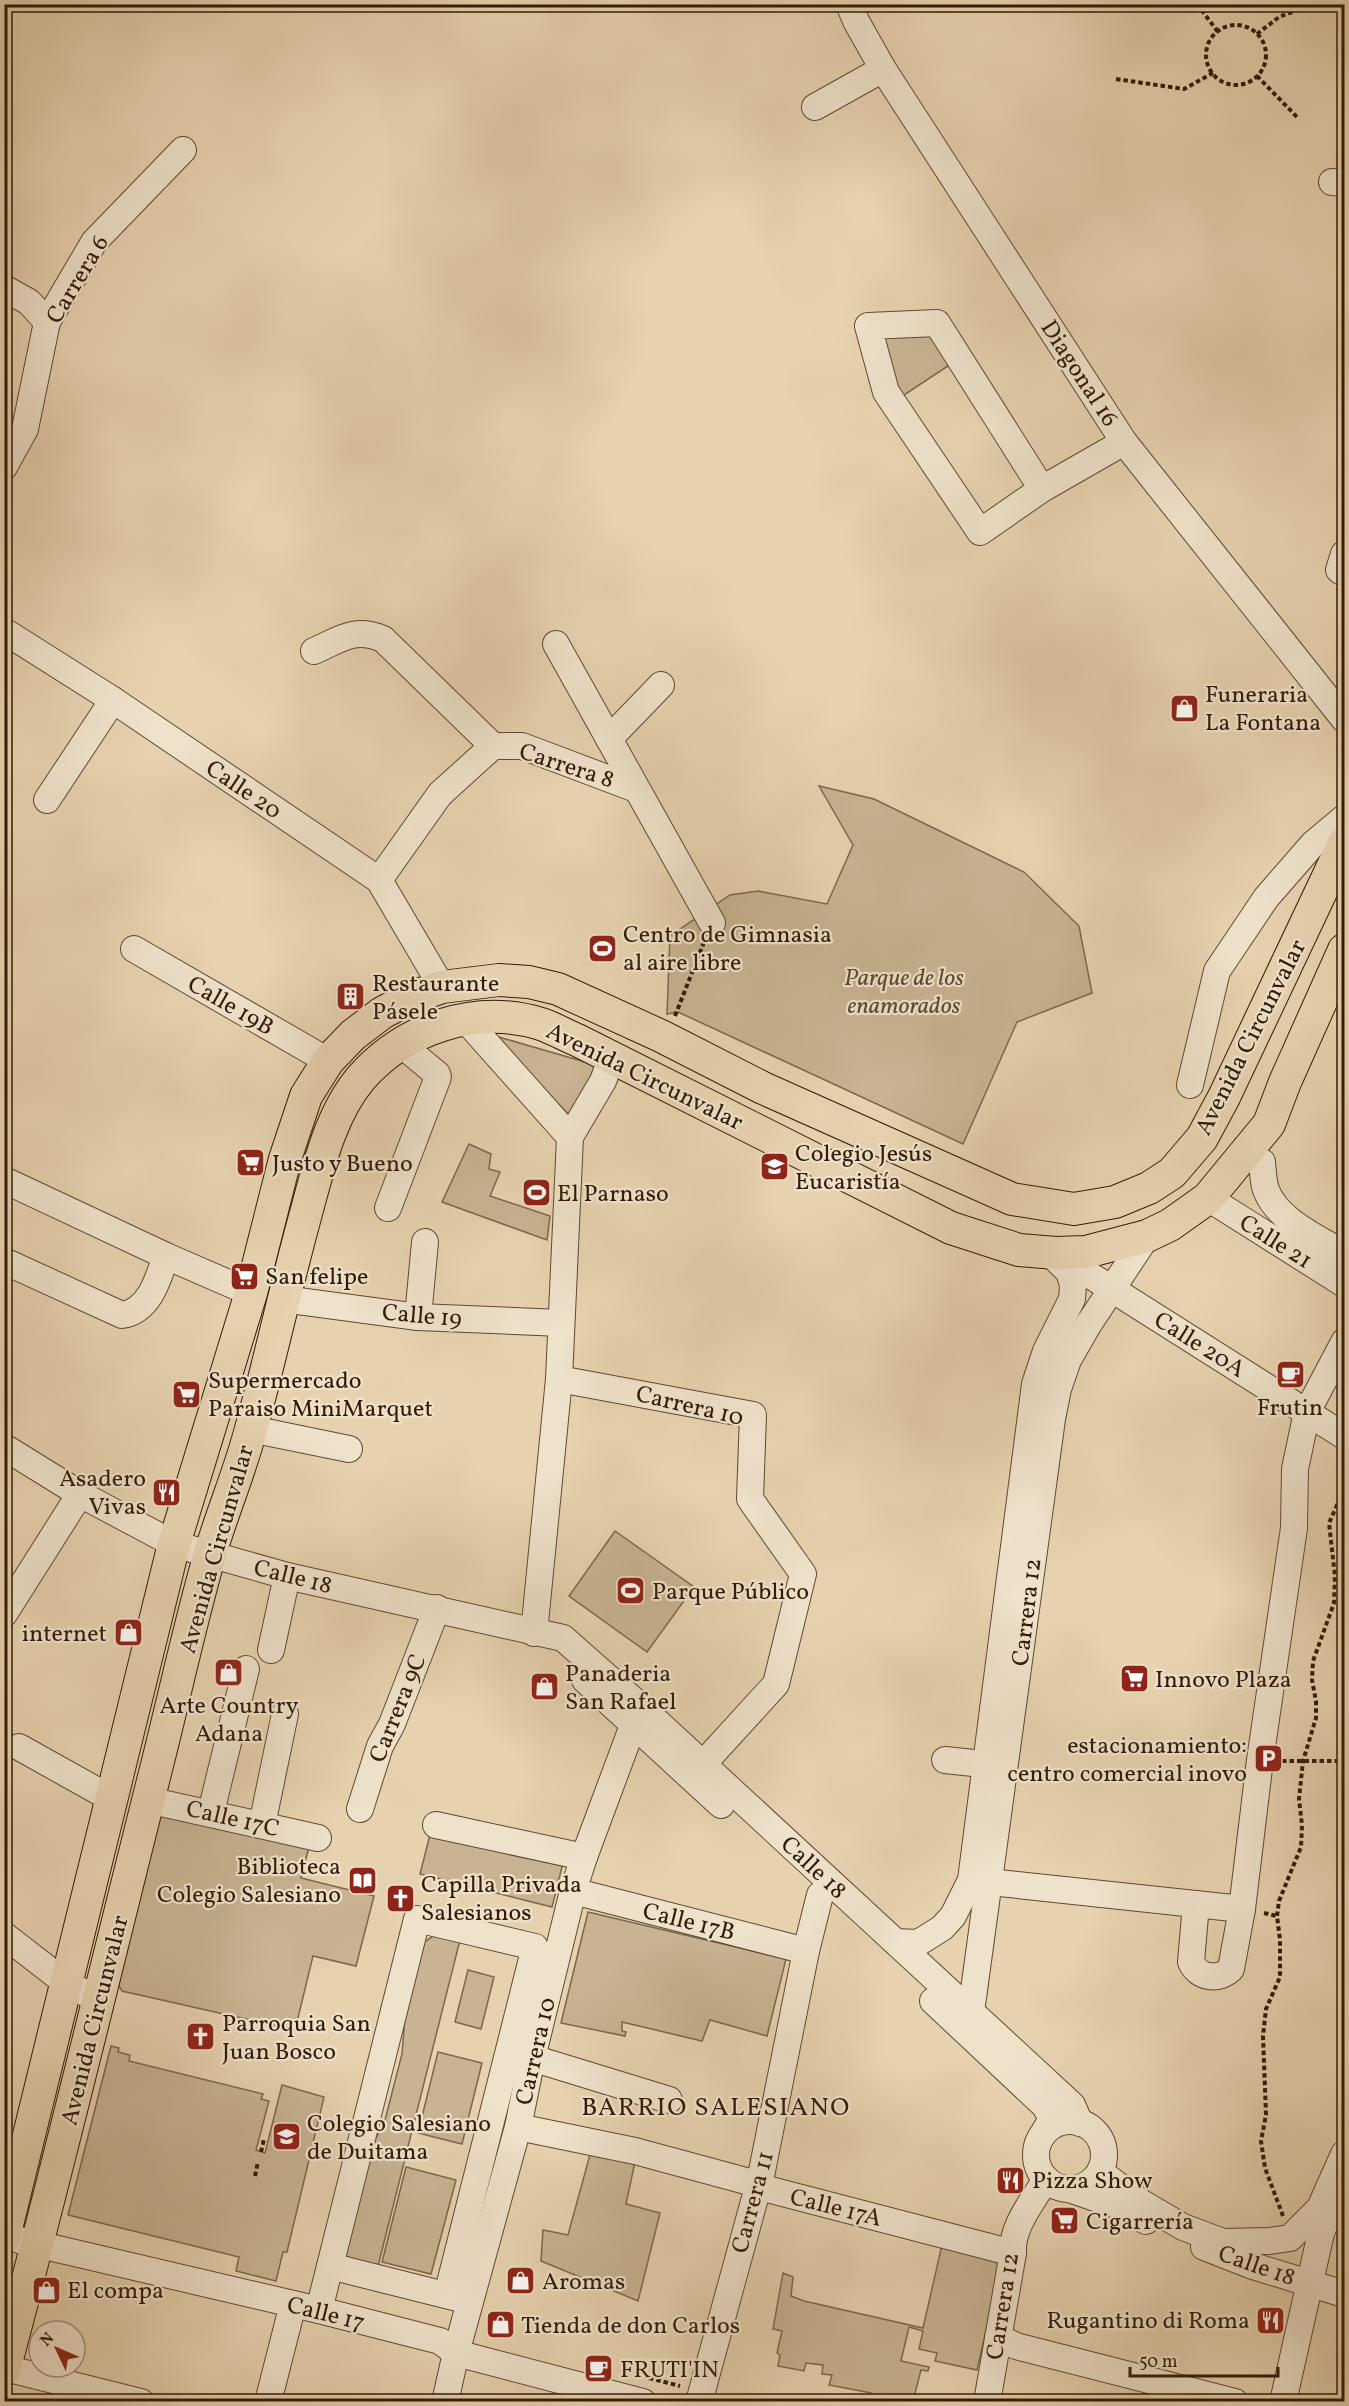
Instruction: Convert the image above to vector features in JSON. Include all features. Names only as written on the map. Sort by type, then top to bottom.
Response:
[{"type":"main road","name":"Avenida Circunvalar","points":[[5,2236],[174,1544],[252,1293],[285,1159],[306,1096],[328,1061],[353,1035],[382,1013],[412,997],[442,987],[499,980],[529,982],[558,988],[764,1088],[1012,1199],[1074,1209],[1115,1202],[1149,1188],[1172,1173],[1202,1138],[1224,1097],[1344,843]]},
{"type":"main road","name":"Avenida Circunvalar","points":[[5,2369],[39,2245],[210,1554],[251,1429],[318,1169],[342,1106],[359,1081],[379,1059],[403,1042],[429,1029],[464,1018],[498,1017],[539,1023],[951,1228],[1019,1250],[1053,1253],[1086,1252],[1147,1236],[1170,1225],[1208,1198],[1269,1124],[1285,1082],[1344,950]]},
{"type":"main road","points":[[612,1058],[628,1021]]},
{"type":"street","name":"Diagonal 16","points":[[856,10],[883,69],[1124,442],[1344,719]]},
{"type":"street","points":[[815,107],[883,69]]},
{"type":"street","name":"Carrera 6","points":[[4,467],[47,322],[94,242],[183,150]]},
{"type":"street","points":[[4,288],[29,302],[47,322]]},
{"type":"street","points":[[1042,489],[937,323],[868,326],[886,392],[980,532],[1042,489],[1124,442]]},
{"type":"street","points":[[1344,554],[1339,570],[1344,573]]},
{"type":"street","name":"Calle 20","points":[[4,631],[112,700],[379,880],[442,987]]},
{"type":"street","points":[[314,651],[353,633],[368,632],[383,639],[493,746]]},
{"type":"street","points":[[556,644],[712,923]]},
{"type":"street","points":[[609,739],[661,685]]},
{"type":"street","points":[[47,800],[112,700]]},
{"type":"street","name":"Carrera 8","points":[[379,880],[440,794],[493,746],[522,746],[636,789]]},
{"type":"street","points":[[1190,1085],[1217,971],[1266,898],[1313,844],[1344,818]]},
{"type":"street","name":"Calle 19B","points":[[134,949],[328,1061]]},
{"type":"street","points":[[464,1018],[570,1137]]},
{"type":"street","points":[[388,1208],[438,1077],[408,1050],[403,1042]]},
{"type":"street","points":[[534,1633],[559,1378],[570,1137],[603,1081],[612,1058]]},
{"type":"street","name":"Calle 21","points":[[1262,1162],[1265,1187],[1270,1200],[1281,1214],[1344,1254]]},
{"type":"street","points":[[4,1180],[166,1256],[252,1293]]},
{"type":"street","name":"Calle 21","points":[[1208,1198],[1344,1284]]},
{"type":"street","name":"Carrera 12","points":[[1047,1387],[1068,1360],[1088,1325],[1147,1236]]},
{"type":"street","points":[[418,1317],[425,1242]]},
{"type":"street","name":"Calle 20A","points":[[1053,1253],[1307,1412],[1343,1444]]},
{"type":"street","name":"Carrera 12","points":[[971,2012],[980,1881],[996,1766],[1050,1431],[1046,1351],[1072,1299],[1073,1285],[1069,1272],[1053,1253]]},
{"type":"street","points":[[4,1261],[122,1315],[133,1313],[143,1307],[160,1274],[166,1256]]},
{"type":"street","name":"Calle 19","points":[[283,1299],[418,1317],[561,1323]]},
{"type":"street","points":[[1196,1904],[1191,1962],[1195,1970],[1202,1975],[1225,1974],[1231,1969],[1242,1909],[1260,1760],[1294,1528],[1294,1469],[1307,1412],[1344,1342]]},
{"type":"street","name":"Carrera 10","points":[[559,1378],[753,1415],[750,1499],[802,1574],[776,1684],[703,1764]]},
{"type":"street","points":[[251,1429],[349,1449]]},
{"type":"street","name":"Calle 18","points":[[4,1447],[80,1494],[174,1544],[287,1576],[437,1608],[534,1633],[637,1716],[703,1764],[1072,2105],[1080,2123]]},
{"type":"street","points":[[4,1614],[80,1494]]},
{"type":"street","points":[[271,1650],[287,1576]]},
{"type":"street","name":"Carrera 9C","points":[[360,1809],[380,1746],[392,1724],[437,1608]]},
{"type":"street","points":[[211,1812],[246,1668]]},
{"type":"street","points":[[262,1825],[285,1714]]},
{"type":"street","name":"Calle 18","points":[[637,1716],[820,1895],[1045,2106],[1052,2119],[1041,2159]]},
{"type":"street","name":"Carrera 10","points":[[446,2402],[456,2353],[518,2127],[532,2058],[573,1891],[637,1716]]},
{"type":"street","points":[[19,1748],[112,1799]]},
{"type":"street","points":[[945,1760],[996,1766]]},
{"type":"street","name":"Calle 17C","points":[[148,1800],[211,1812],[318,1838]]},
{"type":"street","points":[[436,1825],[584,1857]]},
{"type":"street","points":[[980,1881],[1242,1909]]},
{"type":"street","name":"Carrera 12","points":[[896,1942],[918,1943],[942,1928],[980,1881]]},
{"type":"street","name":"Calle 17B","points":[[573,1891],[806,1952]]},
{"type":"street","name":"Carrera 11","points":[[699,2402],[761,2176],[806,1952],[820,1895]]},
{"type":"street","points":[[319,2310],[330,2266],[417,1919],[535,1947],[452,2297],[330,2266]]},
{"type":"street","points":[[4,1935],[66,1983],[98,2000]]},
{"type":"street","points":[[532,2058],[669,2100]]},
{"type":"street","points":[[1071,2121],[1080,2123],[1091,2128],[1101,2143],[1104,2160],[1100,2172],[1091,2182],[1072,2190],[1062,2189],[1041,2159],[1054,2125],[1071,2121]]},
{"type":"street","name":"Calle 17A","points":[[518,2127],[635,2151],[757,2184],[767,2189],[1013,2253]]},
{"type":"street","points":[[1290,2238],[1320,2208],[1344,2154]]},
{"type":"street","name":"Carrera 12","points":[[987,2402],[1013,2253],[1012,2240],[1025,2213],[1041,2159]]},
{"type":"street","name":"Calle 18","points":[[1100,2172],[1142,2203],[1183,2227],[1223,2242],[1270,2241],[1290,2238]]},
{"type":"street","points":[[1284,2402],[1321,2233],[1344,2177]]},
{"type":"street","name":"Calle 18","points":[[1072,2190],[1124,2208],[1164,2231],[1250,2265],[1344,2294]]},
{"type":"street","points":[[1250,2265],[1278,2268],[1304,2256],[1321,2233]]},
{"type":"street","name":"Calle 17","points":[[5,2236],[440,2341],[456,2353],[644,2402]]},
{"type":"street","points":[[268,2402],[293,2304]]},
{"type":"street","points":[[998,2337],[1016,2346],[1235,2402]]},
{"type":"street","points":[[5,2369],[141,2402]]},
{"type":"path","points":[[1197,4],[1218,32]]},
{"type":"path","points":[[1257,34],[1279,17],[1303,8],[1303,4]]},
{"type":"path","points":[[1231,26],[1240,26],[1257,34],[1266,50],[1266,59],[1257,76],[1250,82],[1232,85],[1223,82],[1213,73],[1207,61],[1210,42],[1218,32],[1231,26]]},
{"type":"path","points":[[1116,79],[1184,89],[1213,73]]},
{"type":"path","points":[[1257,76],[1298,118]]},
{"type":"path","points":[[661,1036],[678,1011],[712,923]]},
{"type":"path","points":[[1290,2238],[1265,2168],[1262,2141],[1266,2115],[1263,2036],[1266,2010],[1280,1977],[1280,1940],[1277,1916],[1279,1901],[1301,1847],[1302,1825],[1299,1799],[1303,1761],[1316,1718],[1312,1680],[1313,1661],[1334,1603],[1335,1576],[1329,1522],[1342,1494],[1339,1459],[1343,1444]]},
{"type":"path","points":[[1260,1760],[1344,1761]]},
{"type":"path","points":[[261,2152],[264,2139]]},
{"type":"path","points":[[255,2176],[258,2162]]},
{"type":"green space","points":[[933,329],[954,362],[898,399],[876,332]]},
{"type":"green space","name":"Parque de los enamorados","points":[[819,786],[874,799],[1024,872],[1079,926],[1092,993],[1017,1022],[963,1144],[678,1012],[667,1014],[670,936],[730,895],[758,891],[827,904],[853,845]]},
{"type":"green space","points":[[492,1035],[599,1066],[572,1118]]},
{"type":"green space","points":[[469,1144],[491,1154],[489,1169],[500,1172],[490,1196],[550,1216],[547,1240],[442,1202]]},
{"type":"green space","name":"Parque Público","points":[[615,1531],[694,1587],[647,1652],[569,1596]]},
{"type":"green space","points":[[157,1813],[309,1847],[301,1878],[374,1896],[356,1966],[313,1956],[295,2030],[122,1991],[116,1981]]},
{"type":"green space","points":[[431,1831],[564,1859],[552,1907],[420,1874]]},
{"type":"green space","points":[[588,1912],[786,1959],[767,2036],[710,2020],[702,2041],[622,2022],[622,2031],[626,2032],[625,2036],[561,2023]]},
{"type":"green space","points":[[436,1930],[461,1936],[377,2270],[339,2261],[366,2158],[385,2120],[402,2054],[405,2017],[424,1942],[432,1937]]},
{"type":"green space","points":[[468,1970],[494,1977],[481,2029],[455,2022]]},
{"type":"green space","points":[[111,2046],[119,2048],[118,2052],[130,2055],[129,2061],[263,2094],[261,2099],[269,2101],[256,2150],[265,2153],[282,2085],[324,2097],[287,2252],[283,2252],[276,2281],[236,2271],[239,2257],[68,2215]]},
{"type":"green space","points":[[438,2052],[482,2063],[462,2144],[418,2133]]},
{"type":"green space","points":[[591,2151],[635,2162],[626,2204],[660,2213],[638,2301],[541,2261],[543,2230],[568,2235]]},
{"type":"green space","points":[[406,2167],[456,2180],[431,2274],[382,2262]]},
{"type":"green space","points":[[942,2245],[1003,2257],[977,2370],[935,2361],[937,2353],[919,2349],[923,2331],[909,2327],[901,2361],[929,2367],[928,2371],[921,2370],[913,2401],[876,2401],[871,2393],[829,2385],[832,2375],[822,2374],[823,2365],[806,2363],[804,2371],[778,2366],[780,2355],[777,2353],[782,2331],[773,2329],[783,2273],[793,2277],[791,2296],[923,2328]]},
{"type":"place","name":"Funeraria La Fontana","points":[[1184,708]]},
{"type":"place","name":"Centro de Gimnasia al aire libre","points":[[602,948]]},
{"type":"place","name":"Restaurante Pásele","points":[[351,997]]},
{"type":"place","name":"Justo y Bueno","points":[[251,1163]]},
{"type":"place","name":"Colegio Jesús Eucaristía","points":[[774,1167]]},
{"type":"place","name":"El Parnaso","points":[[536,1193]]},
{"type":"place","name":"San felipe","points":[[244,1276]]},
{"type":"place","name":"Frutin","points":[[1290,1374]]},
{"type":"place","name":"Supermercado Paraiso MiniMarquet","points":[[187,1394]]},
{"type":"place","name":"Asadero Vivas","points":[[167,1492]]},
{"type":"place","name":"Parque Público","points":[[631,1591]]},
{"type":"place","name":"internet","points":[[128,1633]]},
{"type":"place","name":"Arte Country Adana","points":[[229,1672]]},
{"type":"place","name":"Innovo Plaza","points":[[1134,1679]]},
{"type":"place","name":"Panaderia San Rafael","points":[[544,1687]]},
{"type":"place","name":"estacionamiento: centro comercial inovo","points":[[1268,1759]]},
{"type":"place","name":"Biblioteca Colegio Salesiano","points":[[362,1880]]},
{"type":"place","name":"Capilla Privada Salesianos","points":[[400,1898]]},
{"type":"place","name":"Parroquia San Juan Bosco","points":[[201,2037]]},
{"type":"place","name":"Colegio Salesiano de Duitama","points":[[286,2137]]},
{"type":"place","name":"Pizza Show","points":[[1011,2180]]},
{"type":"place","name":"Cigarrería","points":[[1065,2221]]},
{"type":"place","name":"Aromas","points":[[521,2281]]},
{"type":"place","name":"El compa","points":[[46,2290]]},
{"type":"place","name":"Rugantino di Roma","points":[[1271,2320]]},
{"type":"place","name":"Tienda de don Carlos","points":[[500,2325]]},
{"type":"place","name":"FRUTI'IN","points":[[599,2369]]},
{"type":"district","name":"BARRIO SALESIANO","points":[[716,2106]]}]
